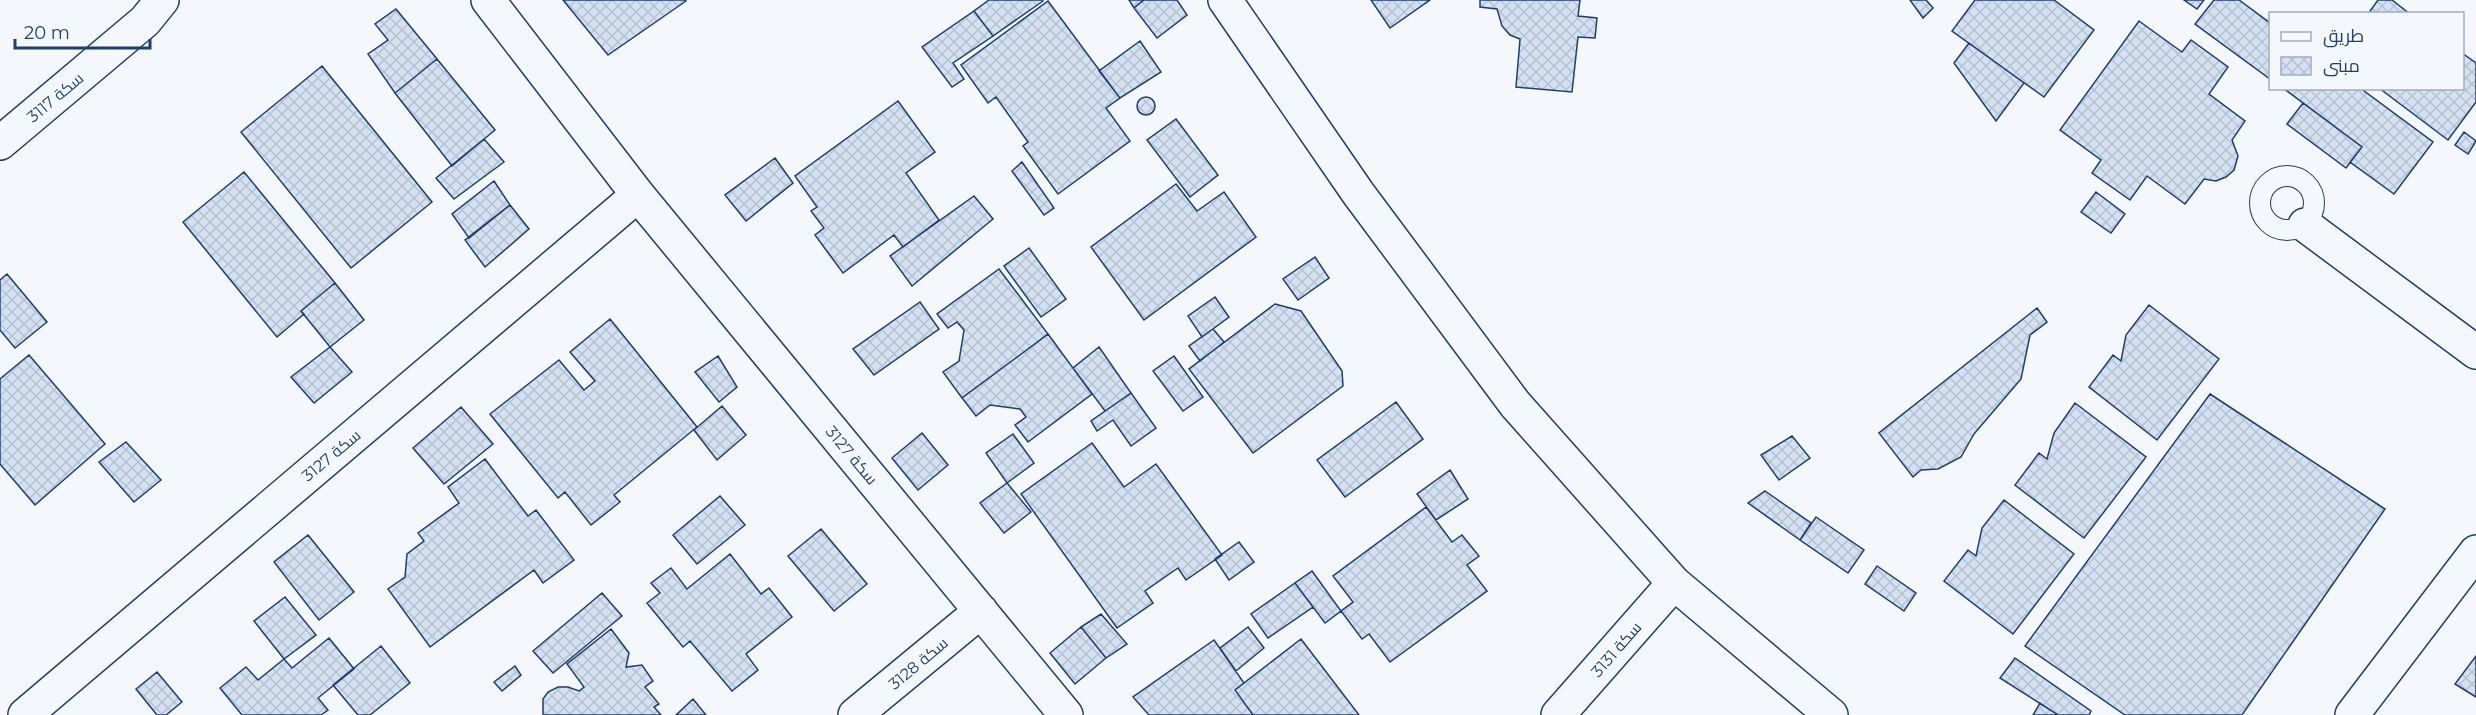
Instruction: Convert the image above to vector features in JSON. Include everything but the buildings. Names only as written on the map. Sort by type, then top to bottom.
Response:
[{"type":"street","name":"سكة 3117","points":[[0,143],[144,21],[162,0]]},
{"type":"street","name":"سكة 3127","points":[[488,0],[638,195],[1066,715]]},
{"type":"street","points":[[1225,0],[1358,193],[1515,405],[1674,583],[1831,715]]},
{"type":"street","name":"سكة 3127","points":[[25,715],[638,195]]},
{"type":"street","points":[[2305,225],[2476,352]]},
{"type":"street","points":[[2352,715],[2476,552]]},
{"type":"street","name":"سكة 3131","points":[[1558,715],[1674,583]]},
{"type":"street","name":"سكة 3128","points":[[855,715],[981,611]]}]
